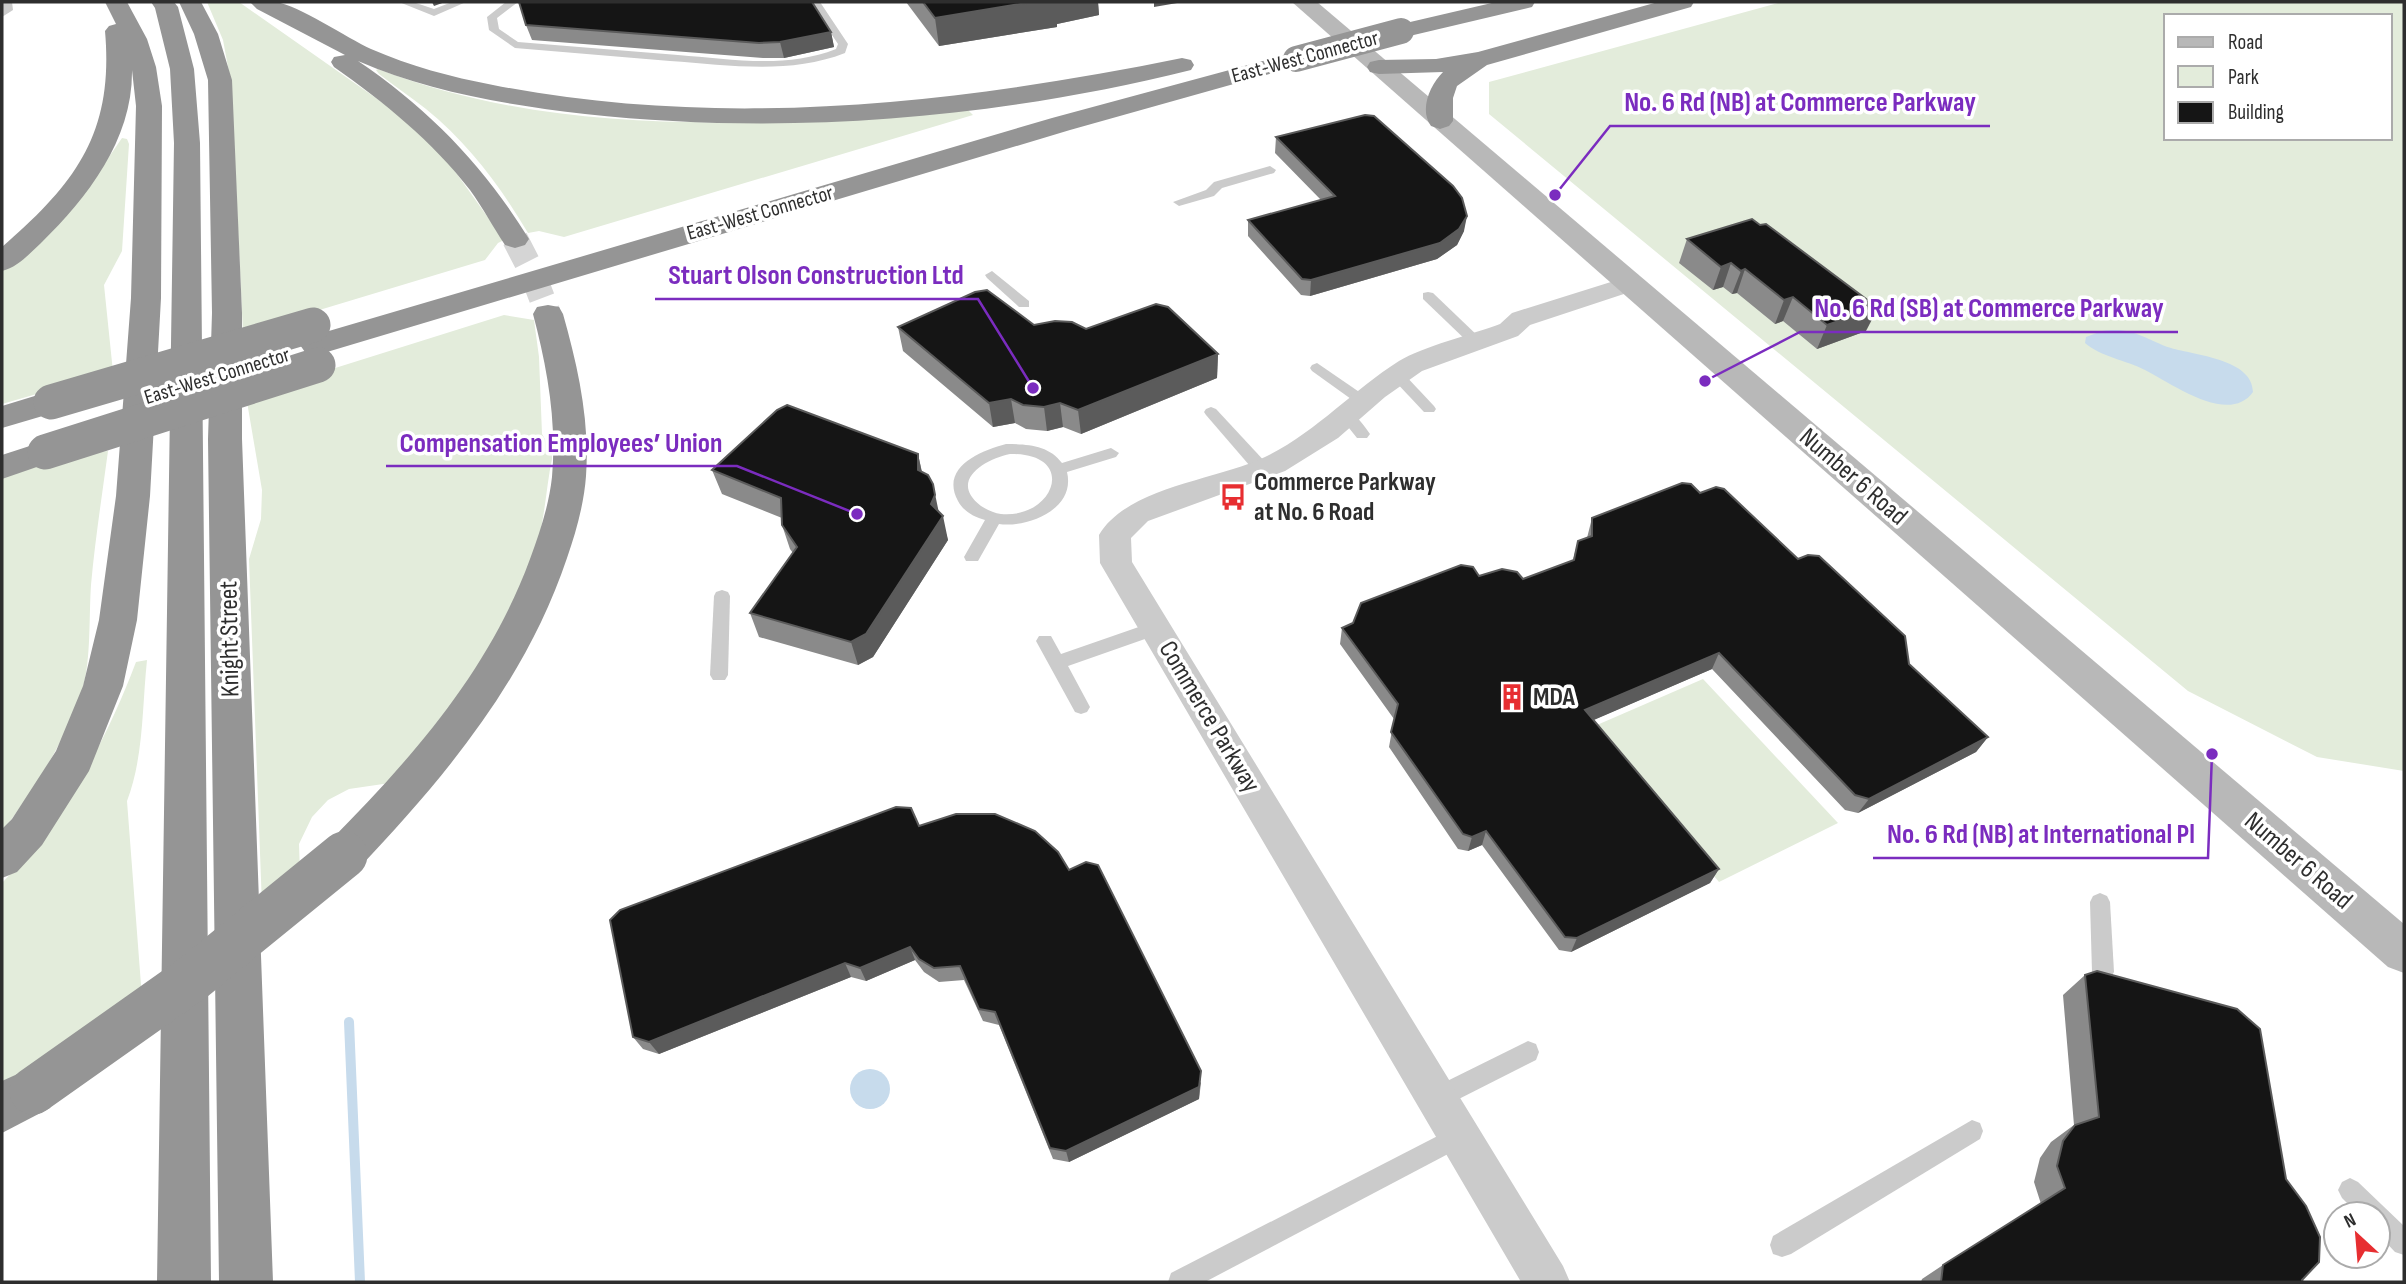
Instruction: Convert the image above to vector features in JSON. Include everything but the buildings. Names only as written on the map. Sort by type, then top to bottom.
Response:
[{"type":"highway","points":[[2,262],[64,200],[85,175],[104,141],[119,92],[117,31],[110,2]]},
{"type":"highway","points":[[2,859],[27,832],[74,759],[103,686],[118,620],[133,496],[146,298],[149,106],[144,67],[135,39],[116,2]]},
{"type":"highway","name":"Knight Street","points":[[162,2],[166,7],[182,69],[187,143],[184,1282]]},
{"type":"highway","name":"Knight Street","points":[[190,2],[206,34],[220,80],[223,132],[227,313],[225,439],[246,1282]]},
{"type":"highway","name":"East-West Connector","points":[[316,345],[901,182],[1061,124],[1287,51],[1379,16],[1441,2]]},
{"type":"highway","name":"East-West Connector","points":[[2,442],[316,345],[1057,103],[1232,54],[1287,51],[1401,32],[1524,2]]},
{"type":"highway","points":[[1379,68],[1436,66],[1480,59],[1683,2]]},
{"type":"highway","points":[[263,3],[384,63],[436,79],[509,96],[603,110],[697,117],[799,117],[917,108],[1124,78],[1232,54]]},
{"type":"highway","points":[[263,3],[282,20],[365,76],[422,120],[458,156],[500,211],[515,239]]},
{"type":"highway","points":[[1440,121],[1438,98],[1449,77],[1480,59]]},
{"type":"highway","points":[[17,1099],[152,1010],[266,924],[344,855],[398,800],[461,722],[522,628],[545,573],[559,524],[569,477],[562,369],[548,314]]},
{"type":"highway","points":[[2,467],[48,427],[316,345]]},
{"type":"highway","name":"East-West Connector","points":[[2,417],[48,427]]},
{"type":"main road","name":"Number 6 Road","points":[[1303,2],[2404,952]]},
{"type":"street","name":"Commerce Parkway","points":[[1547,1282],[1116,563],[1115,535],[1137,513],[1262,468],[1357,417],[1412,365],[1492,336],[1538,333],[1638,291]]},
{"type":"lane","points":[[2,14],[9,10],[7,2]]},
{"type":"lane","points":[[404,2],[434,13],[461,2]]},
{"type":"lane","points":[[513,2],[492,17],[494,30],[515,45],[763,64],[810,60],[841,51],[843,44],[815,2]]},
{"type":"lane","points":[[1179,202],[1210,193],[1228,193],[1274,174]]},
{"type":"lane","points":[[992,275],[1024,304]]},
{"type":"lane","points":[[1428,296],[1492,336]]},
{"type":"lane","points":[[1317,368],[1357,417]]},
{"type":"lane","points":[[1398,376],[1429,409]]},
{"type":"lane","points":[[1212,412],[1262,468]]},
{"type":"lane","points":[[1023,449],[1045,456],[1060,469],[1060,491],[1042,510],[1019,518],[994,519],[967,505],[960,495],[959,482],[964,471],[975,460],[989,453],[1023,449]]},
{"type":"lane","points":[[1060,469],[1111,453]]},
{"type":"lane","points":[[972,557],[994,519]]},
{"type":"lane","points":[[719,676],[722,596]]},
{"type":"lane","points":[[1057,663],[1156,628]]},
{"type":"lane","points":[[1045,641],[1081,707]]},
{"type":"lane","points":[[2100,902],[2103,972]]},
{"type":"lane","points":[[1437,1098],[1528,1052]]},
{"type":"lane","points":[[1782,1245],[1972,1131]]},
{"type":"lane","points":[[1180,1282],[1458,1136]]},
{"type":"lane","points":[[2350,1190],[2360,1200]]},
{"type":"green space","points":[[207,2],[239,2],[393,110],[447,160],[504,240],[498,243],[485,260],[243,333],[231,83],[223,40]]},
{"type":"green space","points":[[1782,2],[2404,2],[2404,771],[2317,757],[2188,691],[1489,114],[1489,82]]},
{"type":"green space","points":[[376,70],[449,92],[522,108],[595,117],[670,122],[744,122],[968,110],[973,115],[564,237],[539,231],[528,233],[495,182],[470,151],[442,122],[379,74]]},
{"type":"green space","points":[[122,138],[127,139],[129,144],[122,251],[104,285],[113,372],[2,404],[2,271],[66,209]]},
{"type":"green space","points":[[504,315],[534,320],[539,357],[542,434],[552,451],[539,537],[523,581],[474,672],[412,756],[390,783],[349,789],[328,800],[312,817],[299,844],[300,873],[262,906],[249,559],[261,519],[262,490],[246,396]]},
{"type":"green space","points":[[108,451],[93,568],[89,651],[83,687],[49,763],[2,832],[2,477],[63,456]]},
{"type":"green space","points":[[147,660],[137,767],[127,801],[142,998],[35,1068],[2,1083],[2,883],[24,859],[63,807],[111,722],[136,662]]},
{"type":"green space","points":[[1703,679],[1838,823],[1719,882],[1590,728]]},
{"type":"water","points":[[2122,330],[2171,348],[2221,360],[2243,372],[2250,381],[2253,392],[2243,401],[2230,405],[2200,399],[2138,367],[2098,352],[2085,343],[2086,337],[2102,331]]},
{"type":"water","points":[[870,1069],[884,1075],[890,1089],[884,1103],[870,1109],[856,1103],[850,1089],[856,1075]]},
{"type":"waterway","points":[[349,1022],[360,1282]]},
{"type":"tunnel","points":[[515,239],[532,272],[548,314]]},
{"type":"place","name":"No. 6 Rd (NB) at Commerce Parkway","points":[[1555,195]]},
{"type":"place","name":"No. 6 Rd (SB) at Commerce Parkway","points":[[1705,381]]},
{"type":"place","name":"Stuart Olson Construction Ltd","points":[[1033,388]]},
{"type":"place","name":"Commerce Parkway at No. 6 Road","points":[[1233,497]]},
{"type":"place","name":"Compensation Employees’ Union","points":[[857,514]]},
{"type":"place","name":"MDA","points":[[1512,697]]},
{"type":"place","name":"No. 6 Rd (NB) at International Pl","points":[[2212,754]]}]
